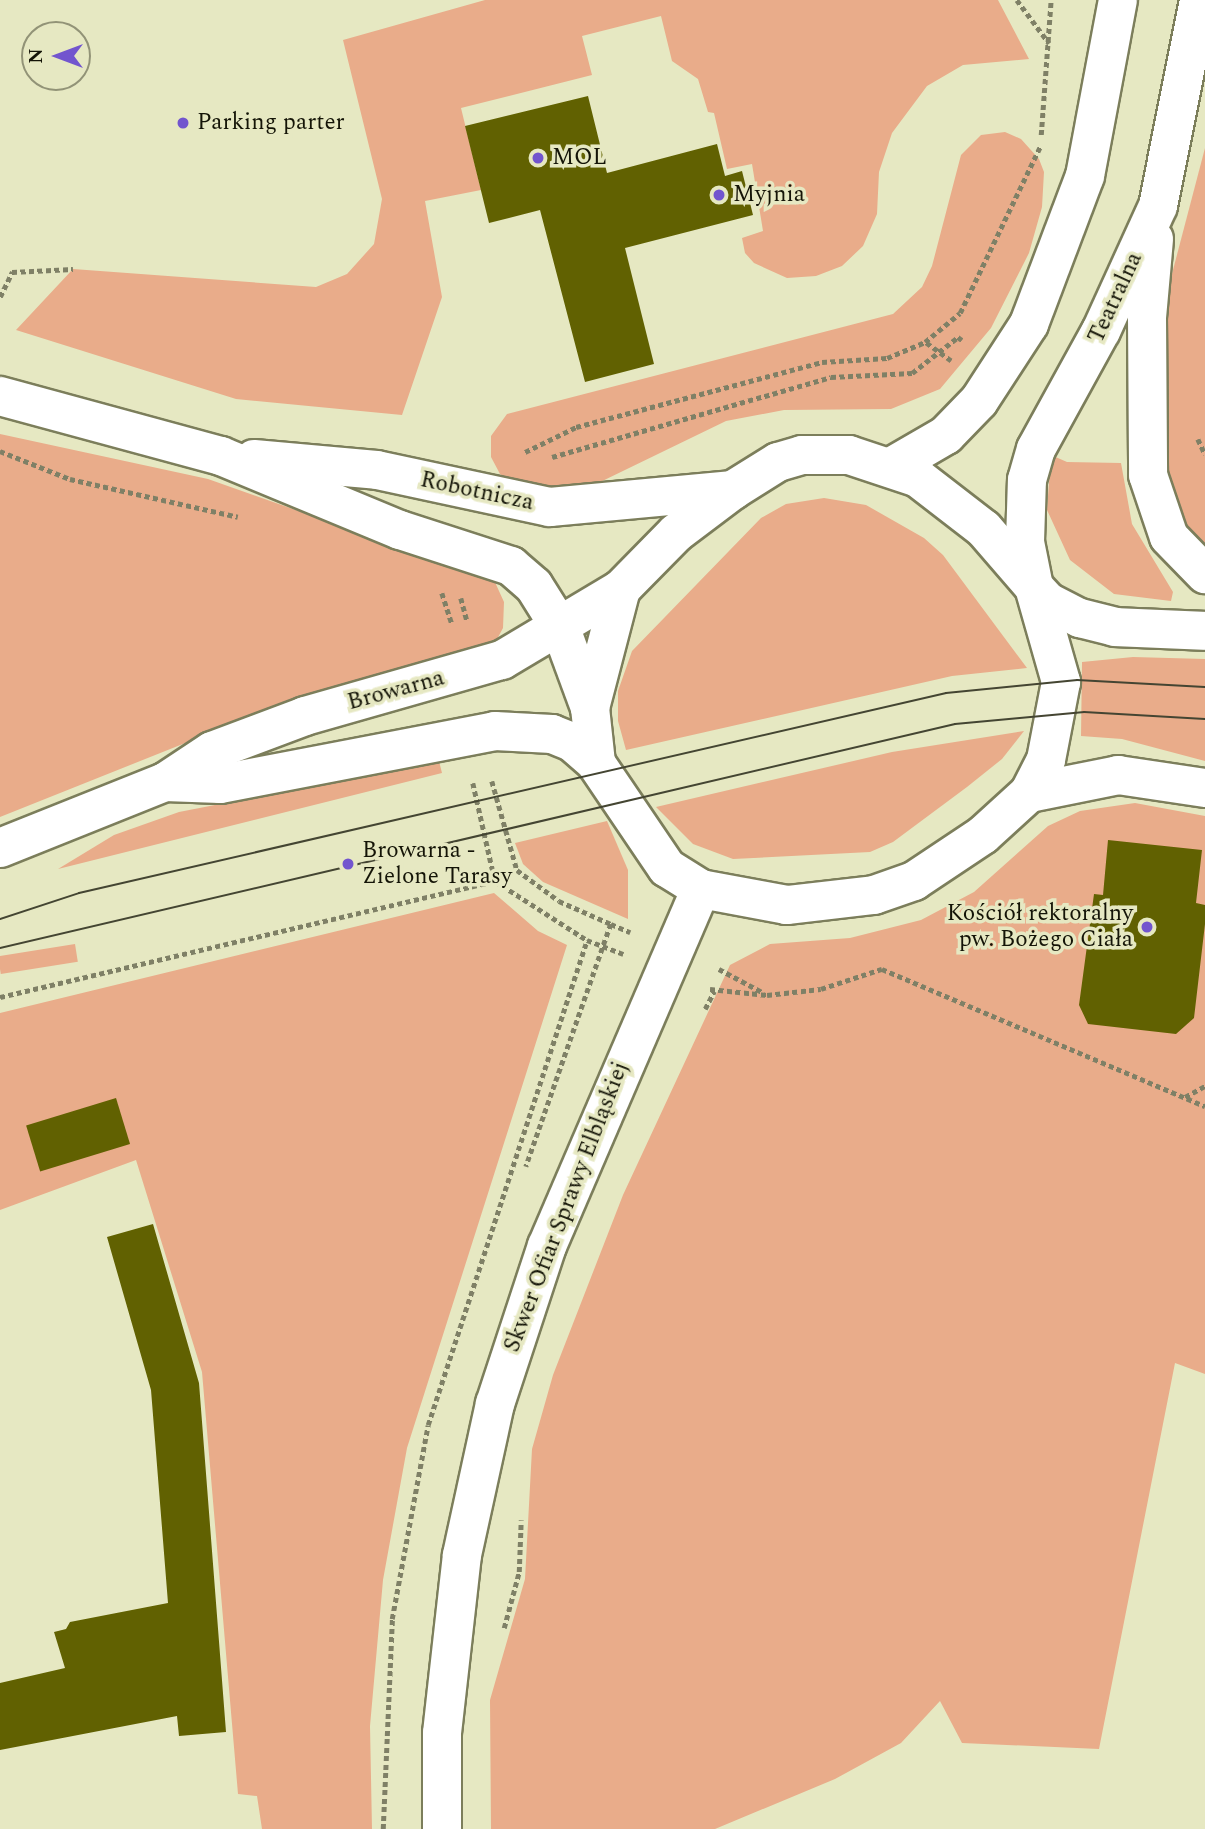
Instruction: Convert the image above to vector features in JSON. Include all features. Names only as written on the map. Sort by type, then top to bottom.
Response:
[{"type":"street","points":[[891,467],[946,435],[979,401],[1029,324],[1055,267],[1084,176],[1118,0]]},
{"type":"street","name":"Teatralna","points":[[1034,587],[1024,510],[1036,449],[1101,331],[1158,206],[1199,0]]},
{"type":"street","points":[[1158,206],[1147,317],[1148,475],[1169,537],[1205,574]]},
{"type":"street","name":"Robotnicza","points":[[0,396],[221,456],[400,530],[511,566],[534,586],[561,629],[590,708]]},
{"type":"street","points":[[1034,587],[1061,682],[1054,735],[1029,793],[956,854],[914,881],[874,895],[787,905],[701,889],[667,868],[647,845],[596,763],[590,708],[604,637],[621,589],[676,533],[733,490],[778,462],[802,455],[849,455],[891,467],[941,491],[1015,560],[1048,602],[1080,618],[1115,627],[1205,631]]},
{"type":"street","name":"Robotnicza","points":[[221,456],[377,470],[534,505],[577,509],[733,490]]},
{"type":"street","name":"Browarna","points":[[0,848],[166,782],[212,751],[305,716],[473,671],[561,629],[621,589]]},
{"type":"street","name":"Browarna","points":[[166,782],[220,784],[484,733],[552,733],[572,742],[596,763]]},
{"type":"street","points":[[1029,793],[1118,775],[1205,788]]},
{"type":"street","name":"Skwer Ofiar Sprawy Elbląskiej","points":[[442,1829],[442,1733],[457,1591],[495,1404],[547,1246],[701,889]]},
{"type":"path","points":[[1017,0],[1049,43]]},
{"type":"path","points":[[960,313],[1040,148],[1051,0]]},
{"type":"path","points":[[0,297],[12,272],[73,268]]},
{"type":"path","points":[[534,505],[548,459],[571,449],[831,377],[912,373],[958,337]]},
{"type":"path","points":[[513,452],[525,452],[576,428],[822,362],[887,358],[925,342]]},
{"type":"path","points":[[1198,441],[1205,454]]},
{"type":"path","points":[[0,451],[70,479],[161,496],[244,519]]},
{"type":"path","points":[[473,671],[468,624],[511,566]]},
{"type":"path","points":[[433,587],[442,592],[450,614],[449,635]]},
{"type":"path","points":[[484,733],[494,797],[517,870],[559,901],[611,925],[523,1177]]},
{"type":"path","points":[[0,997],[495,881],[540,913],[604,947],[714,990],[767,995],[821,989],[882,969],[1205,1106]]},
{"type":"path","points":[[703,1012],[714,990]]},
{"type":"path","points":[[1184,1097],[1205,1086]]},
{"type":"path","points":[[501,1638],[519,1572],[521,1512]]},
{"type":"shaded area","points":[[485,0],[998,0],[1029,59],[963,65],[927,86],[892,133],[879,172],[877,214],[863,246],[842,266],[816,276],[787,278],[754,263],[745,253],[742,238],[763,231],[752,164],[727,169],[714,113],[708,112],[698,79],[672,61],[661,16],[582,36],[592,75],[461,108],[481,190],[425,201],[442,297],[402,415],[236,399],[16,330],[73,269],[316,287],[347,274],[374,244],[382,199],[343,40]]},
{"type":"shaded area","points":[[1005,132],[1021,139],[1039,159],[1044,172],[1042,207],[1029,253],[991,328],[940,389],[891,409],[784,410],[726,421],[592,486],[546,490],[515,484],[500,474],[491,457],[491,436],[507,414],[893,314],[922,287],[932,266],[961,155],[981,135]]},
{"type":"shaded area","points":[[1205,148],[1205,555],[1168,504],[1162,405],[1168,289]]},
{"type":"shaded area","points":[[0,434],[208,479],[494,580],[504,602],[503,628],[495,643],[283,704],[0,817]]},
{"type":"shaded area","points":[[1051,455],[1067,462],[1121,463],[1132,524],[1173,592],[1171,601],[1114,594],[1070,560],[1047,510]]},
{"type":"shaded area","points":[[824,498],[866,505],[924,538],[943,555],[1027,668],[952,676],[626,750],[618,721],[618,691],[632,651],[761,518],[786,504]]},
{"type":"shaded area","points":[[1133,657],[1205,659],[1205,761],[1122,739],[1081,736],[1082,662]]},
{"type":"shaded area","points":[[1024,731],[1002,759],[967,787],[893,842],[870,852],[733,859],[693,844],[656,807],[892,752]]},
{"type":"shaded area","points":[[439,761],[442,773],[58,869],[114,835],[179,812]]},
{"type":"shaded area","points":[[1135,803],[1205,816],[1205,1374],[1175,1363],[1099,1749],[962,1743],[940,1701],[901,1743],[835,1779],[715,1829],[491,1829],[490,1700],[525,1579],[532,1449],[553,1375],[623,1195],[730,965],[770,944],[850,938],[921,920],[974,892],[1048,826],[1080,811]]},
{"type":"shaded area","points":[[607,821],[628,870],[628,919],[543,882],[523,864],[515,843]]},
{"type":"shaded area","points":[[494,893],[538,931],[567,945],[407,1448],[383,1580],[370,1726],[372,1829],[262,1829],[257,1796],[238,1794],[202,1372],[136,1160],[0,1210],[0,1013]]},
{"type":"shaded area","points":[[75,944],[78,962],[1,974],[0,956]]},
{"type":"building","points":[[588,96],[607,173],[717,144],[725,176],[742,171],[753,215],[625,248],[654,364],[585,382],[540,210],[489,223],[465,126]]},
{"type":"building","name":"Kościół rektoralny pw. Bożego Ciała","points":[[1108,840],[1202,850],[1196,903],[1205,905],[1205,924],[1194,1018],[1176,1034],[1088,1024],[1079,1005],[1094,894],[1103,895]]},
{"type":"building","points":[[116,1098],[130,1144],[40,1171],[26,1125]]},
{"type":"building","points":[[153,1224],[199,1383],[226,1732],[179,1736],[177,1716],[0,1750],[0,1683],[65,1668],[54,1632],[66,1629],[70,1622],[168,1603],[151,1390],[107,1237]]},
{"type":"tram line","points":[[0,919],[79,893],[946,693],[1077,680],[1205,687]]},
{"type":"tram line","points":[[0,948],[955,724],[1084,712],[1205,719]]},
{"type":"place","name":"Parking parter","points":[[183,123]]},
{"type":"place","name":"MOL","points":[[538,158]]},
{"type":"place","name":"Myjnia","points":[[719,195]]},
{"type":"place","name":"Browarna - Zielone Tarasy","points":[[348,864]]},
{"type":"place","name":"Kościół rektoralny pw. Bożego Ciała","points":[[1147,927]]}]
